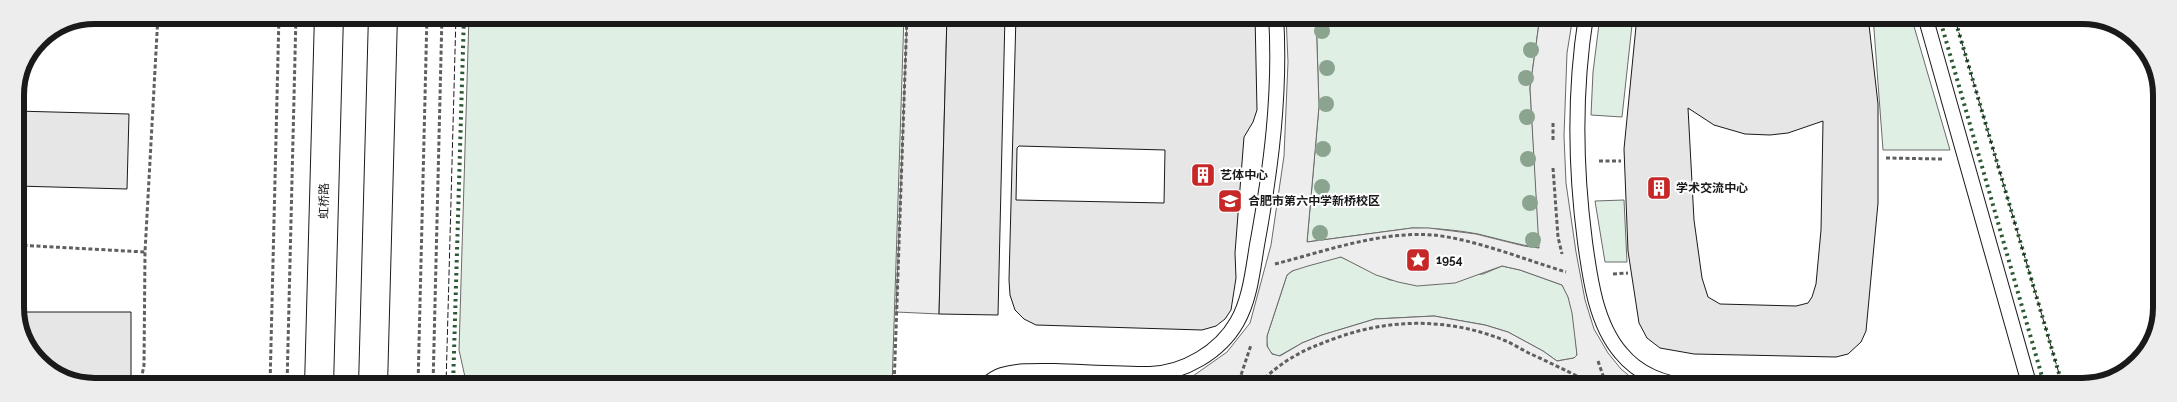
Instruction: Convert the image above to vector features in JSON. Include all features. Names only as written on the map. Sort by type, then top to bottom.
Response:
[{"type":"main road","name":"虹桥路","points":[[319,378],[329,24]]},
{"type":"main road","points":[[373,378],[383,24]]},
{"type":"lane","points":[[996,378],[1003,374],[1025,371],[1149,374],[1170,372],[1201,358],[1230,333],[1240,318],[1246,297],[1271,172],[1277,86],[1276,24]]},
{"type":"lane","points":[[1585,24],[1580,52],[1576,161],[1588,266],[1600,311],[1613,343],[1628,361],[1642,372],[1654,378]]},
{"type":"lane","points":[[1927,24],[2027,378]]},
{"type":"path","points":[[141,378],[144,364],[145,252],[158,24]]},
{"type":"path","points":[[270,378],[279,24]]},
{"type":"path","points":[[287,378],[296,24]]},
{"type":"path","points":[[418,378],[427,24]]},
{"type":"path","points":[[433,378],[442,24]]},
{"type":"path","points":[[894,378],[906,24]]},
{"type":"path","points":[[1886,158],[1965,160]]},
{"type":"path","points":[[1275,264],[1356,242],[1419,234],[1446,237],[1466,242],[1566,272]]},
{"type":"path","points":[[24,245],[145,252]]},
{"type":"path","points":[[1264,378],[1290,357],[1309,348],[1354,332],[1390,324],[1415,322],[1478,331],[1507,341],[1530,354],[1569,370],[1583,378]]},
{"type":"green space","points":[[469,24],[904,24],[892,378],[598,378],[520,376],[520,378],[465,378],[459,350]]},
{"type":"green space","points":[[1316,24],[1539,24],[1530,88],[1540,248],[1478,234],[1420,228],[1307,242],[1319,106]]},
{"type":"green space","points":[[1599,24],[1632,24],[1622,117],[1591,115],[1593,72]]},
{"type":"green space","points":[[1874,24],[1913,24],[1950,150],[1883,150]]},
{"type":"green space","points":[[1624,200],[1627,262],[1605,262],[1595,201]]},
{"type":"green space","points":[[1341,257],[1390,280],[1483,274],[1502,266],[1520,270],[1562,285],[1572,310],[1577,355],[1574,358],[1557,361],[1508,332],[1485,325],[1434,316],[1375,319],[1322,335],[1302,343],[1279,356],[1272,353],[1267,346],[1267,336],[1287,275],[1305,265]]},
{"type":"shaded area","points":[[907,24],[947,24],[939,314],[896,312]]},
{"type":"shaded area","points":[[1286,24],[1316,24],[1319,106],[1307,242],[1412,228],[1429,228],[1476,234],[1539,248],[1530,88],[1539,24],[1572,24],[1567,53],[1564,136],[1566,183],[1576,252],[1585,300],[1594,329],[1608,353],[1621,369],[1632,378],[1186,378],[1193,376],[1227,352],[1250,323],[1271,245],[1284,156],[1288,62]],"holes":[[[1341,257],[1376,275],[1417,286],[1455,283],[1502,266],[1520,270],[1562,285],[1568,297],[1572,313],[1577,355],[1574,358],[1557,361],[1508,332],[1485,325],[1434,316],[1375,319],[1322,335],[1302,343],[1280,356],[1272,354],[1267,346],[1267,336],[1287,275],[1292,271]]]},
{"type":"building","points":[[947,24],[1005,24],[998,315],[939,314]]},
{"type":"building","name":"艺体中心","points":[[1016,24],[1255,24],[1257,110],[1253,122],[1244,137],[1235,253],[1236,278],[1231,310],[1225,319],[1216,326],[1202,330],[1036,325],[1024,319],[1015,310],[1010,295]],"holes":[[[1019,146],[1165,150],[1164,203],[1016,200],[1017,148]]]},
{"type":"building","name":"学术交流中心","points":[[1636,24],[1869,24],[1878,104],[1878,203],[1866,331],[1861,342],[1848,354],[1836,357],[1694,354],[1660,348],[1647,338],[1639,323],[1628,251],[1624,149]],"holes":[[[1688,108],[1714,125],[1745,134],[1770,135],[1788,133],[1823,121],[1821,230],[1816,284],[1808,303],[1796,306],[1720,304],[1708,297],[1702,278],[1694,220]]]},
{"type":"building","points":[[24,111],[129,114],[127,189],[24,186]]},
{"type":"building","points":[[24,312],[131,312],[131,378],[85,378],[63,371],[48,361],[38,351],[28,330]]},
{"type":"hedge","points":[[453,378],[464,24]]},
{"type":"hedge","points":[[1941,24],[2042,378]]},
{"type":"hedge","points":[[1956,24],[2060,378]]},
{"type":"fence","points":[[446,378],[456,24]]},
{"type":"fence","points":[[1956,24],[2060,378]]},
{"type":"place","name":"艺体中心","points":[[1203,175]]},
{"type":"place","name":"学术交流中心","points":[[1659,188]]},
{"type":"place","name":"合肥市第六中学新桥校区","points":[[1230,201]]},
{"type":"place","name":"1954","points":[[1418,260]]}]
